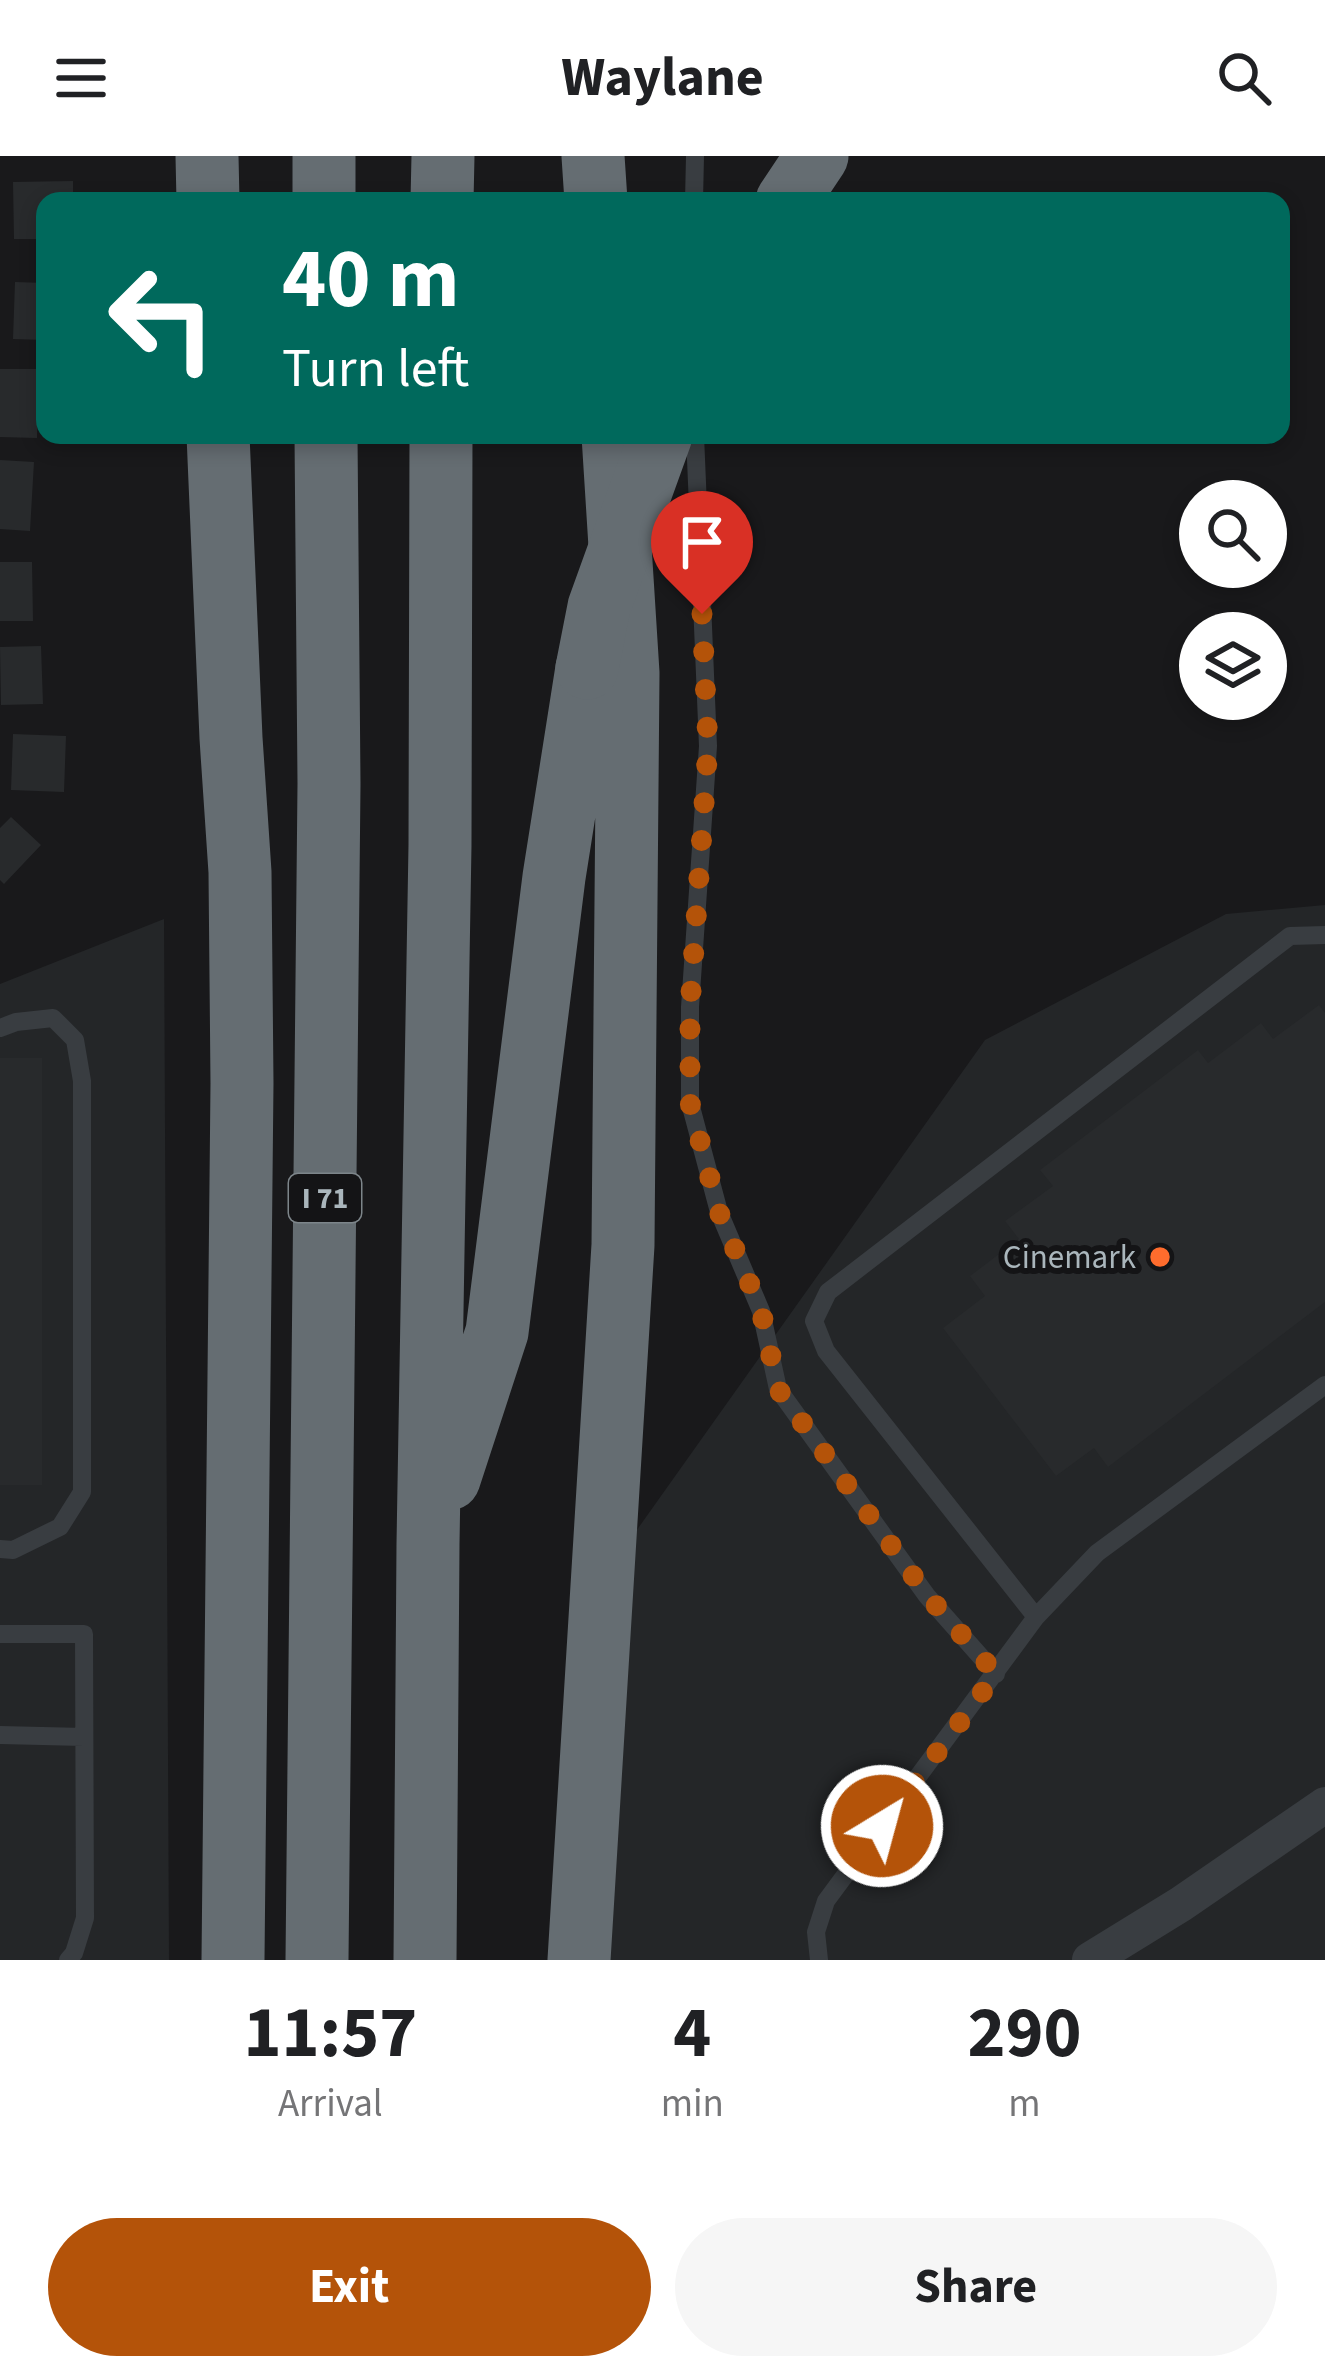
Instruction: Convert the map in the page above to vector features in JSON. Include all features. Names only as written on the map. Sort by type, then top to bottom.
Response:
[{"type":"highway","points":[[207,156],[208,192]]},
{"type":"highway","points":[[324,156],[324,192]]},
{"type":"highway","points":[[442,156],[442,192]]},
{"type":"highway","points":[[593,156],[595,192]]},
{"type":"highway","points":[[218,444],[241,896],[233,1960]]},
{"type":"highway","name":"I 71","points":[[317,1960],[329,784],[326,444]]},
{"type":"highway","points":[[425,1960],[441,444]]},
{"type":"highway","points":[[579,1960],[623,1245],[628,673],[614,444]]},
{"type":"highway","points":[[428,1544],[497,1333],[554,877],[587,668],[599,607],[658,444]]},
{"type":"street","points":[[1090,1960],[1325,1805]]},
{"type":"lane","points":[[694,192],[695,156]]},
{"type":"lane","points":[[695,444],[708,746],[690,1007],[690,1103],[719,1212],[761,1310],[778,1389],[927,1595],[996,1674]]},
{"type":"lane","points":[[1036,1617],[826,1351],[814,1321],[828,1292],[1290,935],[1325,935]]},
{"type":"lane","points":[[0,1028],[53,1018],[75,1040],[82,1081],[82,1492],[60,1527],[13,1550],[0,1549]]},
{"type":"lane","points":[[819,1960],[816,1932],[826,1900],[1036,1617],[1097,1553],[1325,1384]]},
{"type":"lane","points":[[0,1634],[84,1634],[86,1918],[68,1960]]},
{"type":"lane","points":[[0,1735],[84,1737]]},
{"type":"shaded area","points":[[1325,905],[1325,1960],[579,1960],[602,1579],[985,1040],[1226,914]]},
{"type":"shaded area","points":[[164,919],[169,1960],[0,1960],[0,984]]},
{"type":"building","points":[[73,181],[73,192],[36,192],[36,239],[14,239],[13,182]]},
{"type":"building","points":[[15,282],[36,283],[36,340],[13,339]]},
{"type":"building","points":[[0,369],[36,369],[36,438],[0,437]]},
{"type":"building","points":[[0,460],[34,462],[30,531],[0,529]]},
{"type":"building","points":[[0,562],[32,562],[33,621],[0,621]]},
{"type":"building","points":[[41,646],[43,704],[1,705],[0,647]]},
{"type":"building","points":[[13,734],[66,736],[64,792],[11,790]]},
{"type":"building","points":[[11,817],[41,845],[4,884],[0,880],[0,828]]},
{"type":"building","name":"Cinemark","points":[[1319,1005],[1325,1013],[1325,1302],[1108,1467],[1094,1448],[1056,1476],[943,1328],[985,1296],[970,1276],[1019,1239],[1005,1221],[1053,1186],[1040,1170],[1198,1050],[1208,1063],[1261,1023],[1273,1039]]},
{"type":"building","points":[[0,1058],[42,1058],[42,1485],[0,1485]]},
{"type":"place","name":"Cinemark","points":[[1160,1257]]},
{"type":"route","points":[[702,614],[708,746],[690,1007],[690,1103],[719,1212],[761,1310],[778,1389],[927,1595],[996,1674],[882,1826]]}]
